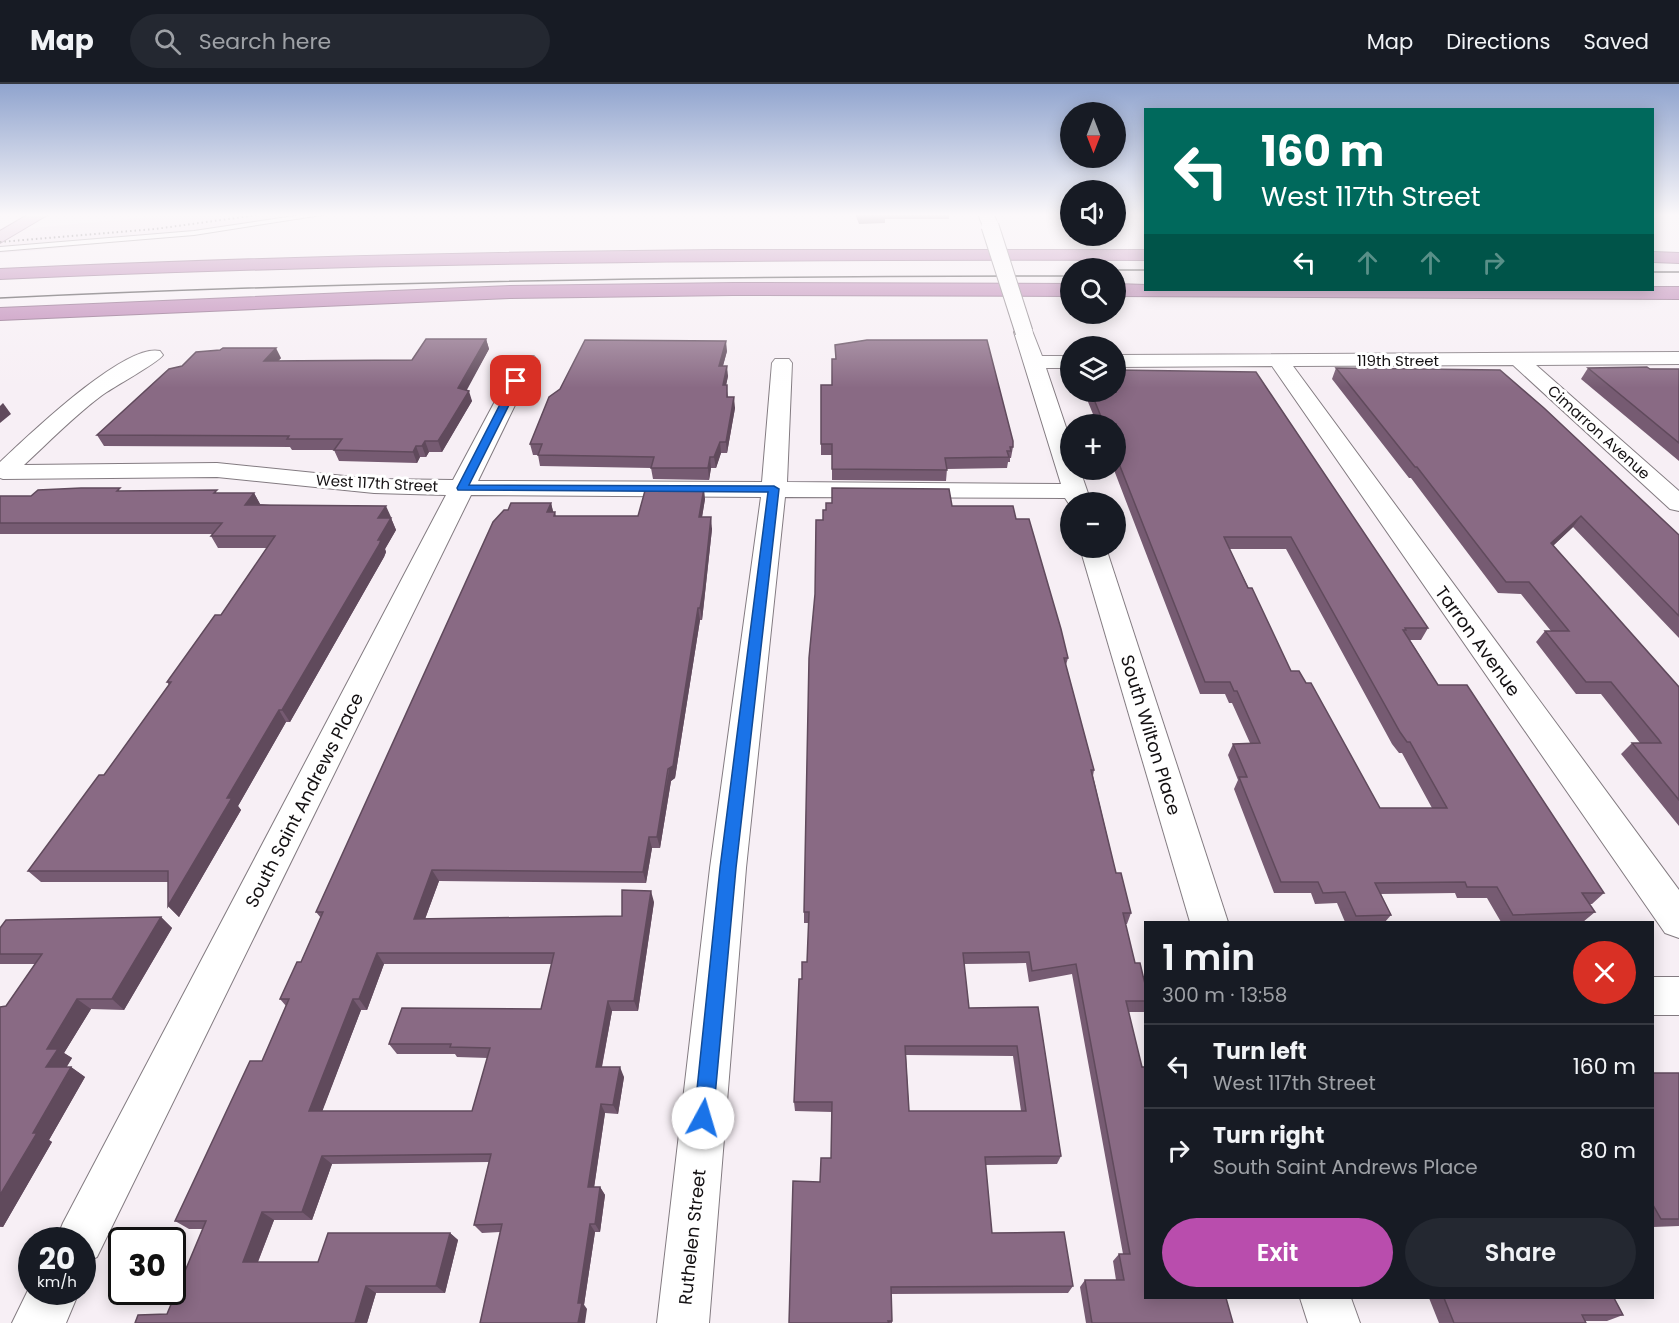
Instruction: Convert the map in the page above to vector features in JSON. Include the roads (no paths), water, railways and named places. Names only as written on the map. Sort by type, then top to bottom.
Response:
[{"type":"highway","points":[[0,274],[52,272]]},
{"type":"highway","points":[[0,314],[522,292],[732,289],[1060,290]]},
{"type":"highway","points":[[1126,290],[1144,290]]},
{"type":"highway","points":[[1304,291],[1679,293]]},
{"type":"street","points":[[1005,272],[1076,492]]},
{"type":"street","name":"West 117th Street","points":[[153,356],[128,367],[99,386],[3,472],[217,470],[374,486],[774,489],[1060,497]]},
{"type":"street","name":"119th Street","points":[[1126,361],[1679,358]]},
{"type":"street","name":"South Saint Andrews Place","points":[[87,1227],[527,360]]},
{"type":"street","name":"Tarron Avenue","points":[[1278,360],[1679,921]]},
{"type":"street","name":"Cimarron Avenue","points":[[1519,360],[1679,504]]},
{"type":"street","points":[[1034,362],[1060,362]]},
{"type":"street","name":"Ruthelen Street","points":[[683,1323],[728,868],[774,489],[782,363]]},
{"type":"street","name":"South Wilton Place","points":[[1096,558],[1209,921]]},
{"type":"street","points":[[1654,996],[1679,996]]},
{"type":"street","points":[[1326,1299],[1334,1323]]},
{"type":"street","points":[[38,1323],[47,1305]]},
{"type":"tram line","points":[[1654,272],[1679,272]]},
{"type":"tram line","points":[[0,298],[268,287],[536,281],[1060,276]]}]
